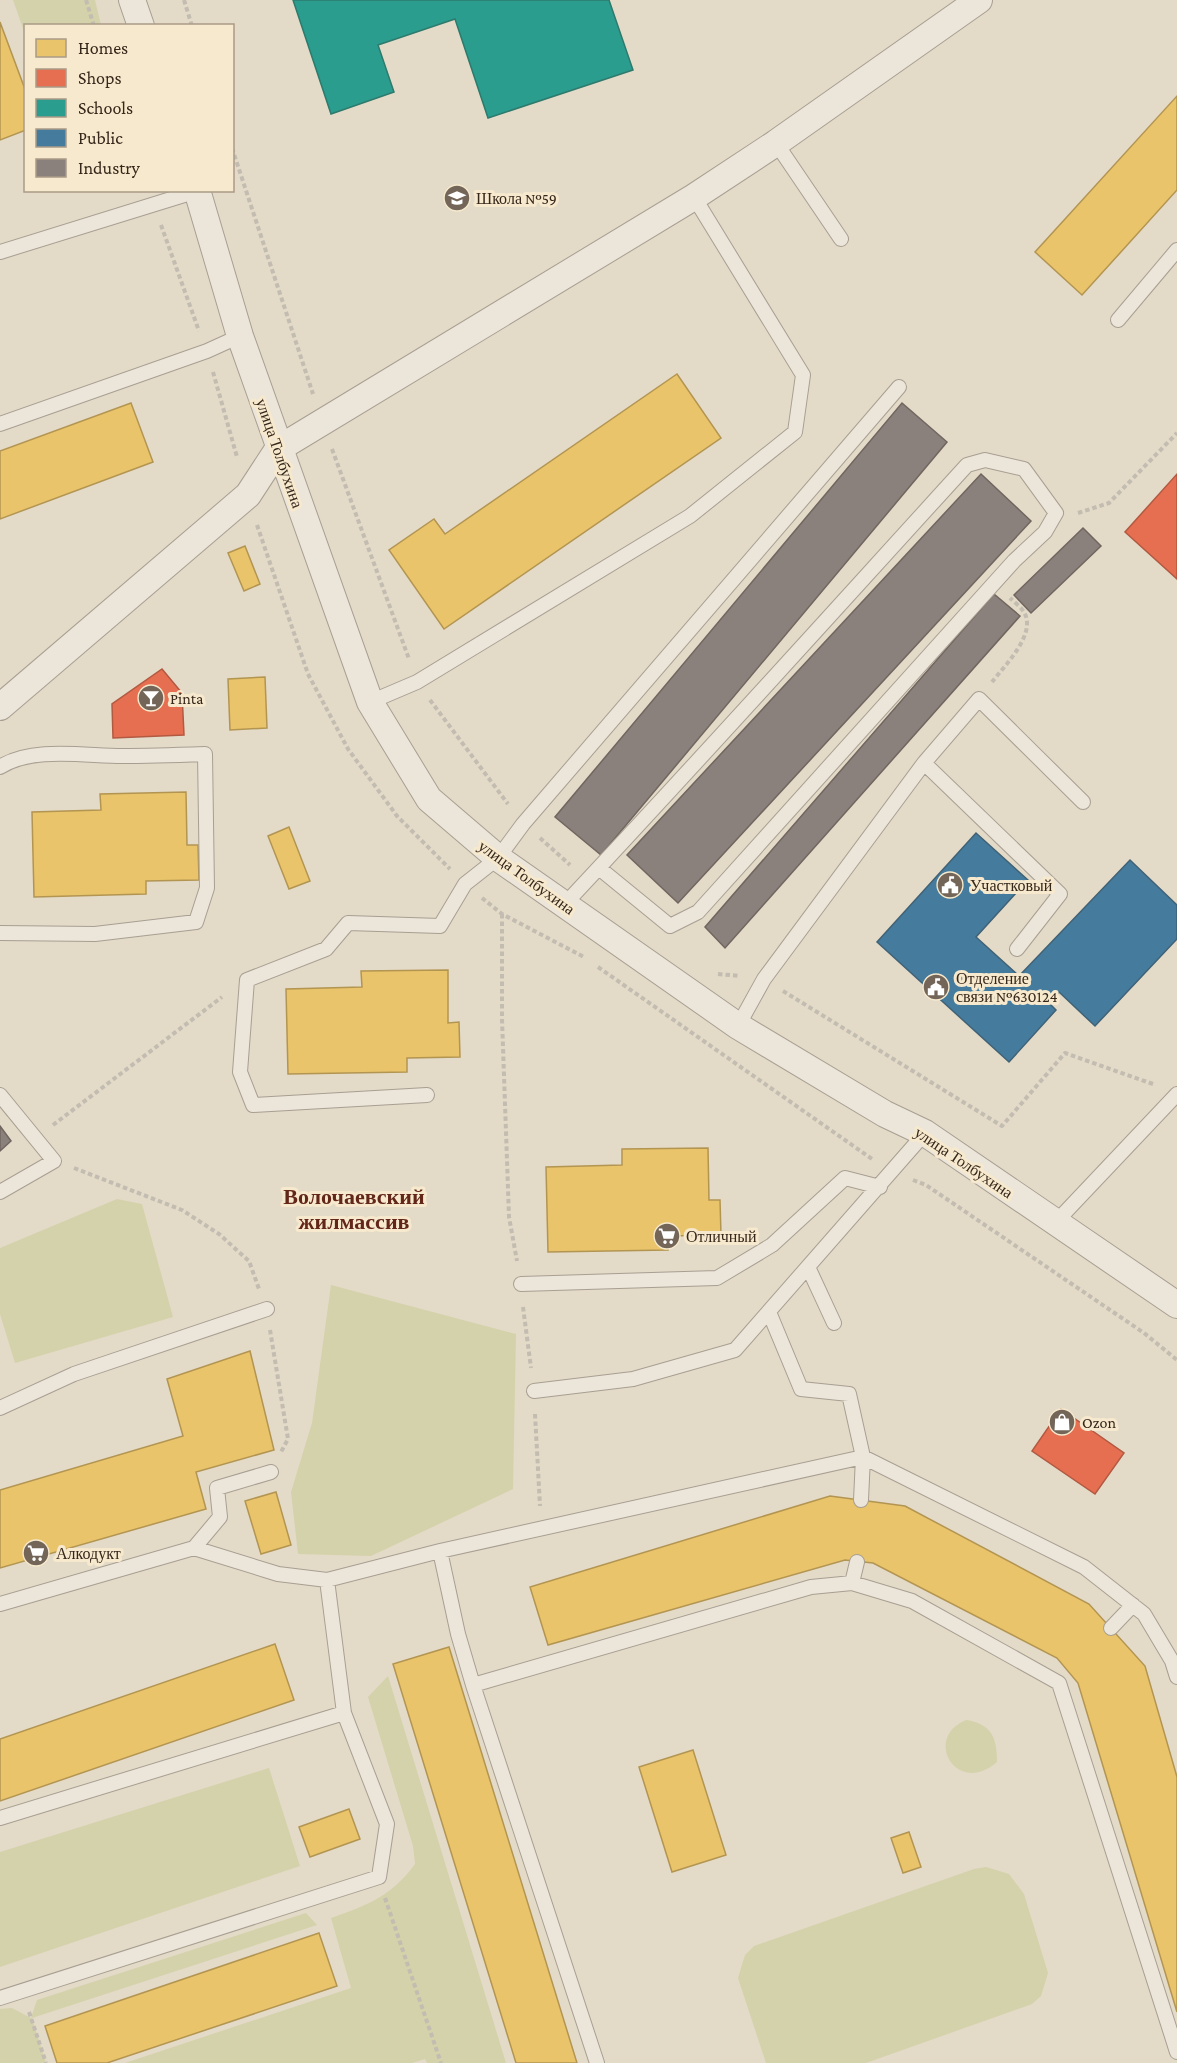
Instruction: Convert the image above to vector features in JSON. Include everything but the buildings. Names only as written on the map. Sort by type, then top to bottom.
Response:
[{"type":"street","points":[[132,0],[140,24]]},
{"type":"street","points":[[0,707],[248,495],[278,449],[694,197],[776,143],[979,0]]},
{"type":"street","name":"улица Толбухина","points":[[197,192],[240,336],[278,449],[370,702],[429,799],[498,858],[738,1026],[885,1113],[925,1133],[1177,1305]]},
{"type":"lane","points":[[776,143],[841,239]]},
{"type":"lane","points":[[0,252],[194,192]]},
{"type":"lane","points":[[370,702],[417,682],[690,516],[795,432],[803,375],[694,197]]},
{"type":"lane","points":[[1118,320],[1177,250]]},
{"type":"lane","points":[[0,424],[207,351],[240,336]]},
{"type":"lane","points":[[428,1095],[252,1105],[240,1072],[247,980],[326,949],[348,923],[440,926],[465,884],[498,858],[531,815],[898,387]]},
{"type":"lane","points":[[564,905],[967,465],[986,460],[1024,469],[1056,513],[1045,532],[995,583],[698,912],[670,926],[599,868]]},
{"type":"lane","points":[[738,1026],[764,979],[924,763],[979,699],[1083,802]]},
{"type":"lane","points":[[0,767],[6,763],[51,753],[121,756],[205,754],[207,888],[196,922],[95,934],[0,933]]},
{"type":"lane","points":[[924,763],[1060,894],[1017,949]]},
{"type":"lane","points":[[1055,1223],[1177,1094]]},
{"type":"lane","points":[[0,1095],[54,1161],[0,1192]]},
{"type":"lane","points":[[534,1392],[633,1379],[735,1350],[925,1133]]},
{"type":"lane","points":[[521,1284],[717,1278],[772,1245],[845,1178],[880,1187]]},
{"type":"lane","points":[[808,1267],[834,1323]]},
{"type":"lane","points":[[0,1408],[74,1374],[267,1309]]},
{"type":"lane","points":[[769,1312],[801,1389],[849,1394],[863,1456],[861,1500]]},
{"type":"lane","points":[[0,1604],[195,1548],[278,1574],[327,1580],[440,1551],[863,1456],[1084,1567],[1144,1614],[1172,1661],[1177,1677]]},
{"type":"lane","points":[[195,1548],[220,1516],[217,1488],[271,1472]]},
{"type":"lane","points":[[440,1551],[458,1634],[473,1685],[597,2063]]},
{"type":"lane","points":[[852,1583],[857,1562]]},
{"type":"lane","points":[[0,1998],[379,1877],[387,1824],[344,1713],[327,1580]]},
{"type":"lane","points":[[473,1685],[812,1587],[852,1583],[912,1601],[1059,1683],[1177,2052]]},
{"type":"lane","points":[[1111,1628],[1133,1605]]},
{"type":"lane","points":[[1059,1683],[1069,1672]]},
{"type":"lane","points":[[0,1818],[344,1713]]},
{"type":"path","points":[[86,0],[93,24]]},
{"type":"path","points":[[184,0],[191,24]]},
{"type":"path","points":[[154,204],[207,351],[248,495],[308,674],[348,749],[397,816],[465,884],[502,914],[585,958],[891,1172],[926,1185],[1144,1333],[1177,1360]]},
{"type":"path","points":[[1056,513],[1083,512],[1109,503],[1177,433]]},
{"type":"path","points":[[979,699],[1024,637],[1028,625],[1024,612],[995,583]]},
{"type":"path","points":[[502,914],[502,1019],[509,1217],[521,1284],[534,1392],[541,1528]]},
{"type":"path","points":[[36,1139],[182,1026],[247,980]]},
{"type":"path","points":[[54,1161],[182,1210],[219,1234],[249,1261],[267,1309],[288,1438],[271,1472]]},
{"type":"path","points":[[379,1877],[441,2063]]},
{"type":"path","points":[[22,1992],[46,2063]]},
{"type":"shaded area","points":[[13,0],[95,0],[101,24],[24,24],[24,31]]},
{"type":"shaded area","points":[[117,1199],[142,1204],[173,1317],[15,1363],[0,1314],[0,1248]]},
{"type":"shaded area","points":[[331,1285],[516,1334],[513,1489],[371,1556],[298,1554],[291,1492],[312,1423]]},
{"type":"shaded area","points":[[388,1676],[506,2063],[427,2063],[425,2059],[412,2063],[125,2063],[351,1988],[331,1918],[356,1909],[388,1892],[415,1864],[413,1846],[368,1697]]},
{"type":"shaded area","points":[[966,1720],[982,1725],[994,1739],[997,1762],[982,1771],[969,1773],[958,1769],[950,1761],[946,1750],[947,1739],[953,1728]]},
{"type":"shaded area","points":[[269,1768],[300,1866],[0,1967],[0,1852]]},
{"type":"shaded area","points":[[986,1867],[1009,1874],[1024,1894],[1048,1973],[1041,1996],[1032,2004],[866,2063],[766,2063],[738,1978],[745,1955],[754,1946],[974,1869]]},
{"type":"shaded area","points":[[306,1913],[317,1925],[32,2018],[46,2063],[0,2063],[0,2009],[12,2008],[31,2018],[37,2000]]},
{"type":"place","name":"Школа №59","points":[[457,198]]},
{"type":"place","name":"Pinta","points":[[151,698]]},
{"type":"place","name":"Участковый","points":[[950,885]]},
{"type":"place","name":"Отделение связи №630124","points":[[936,987]]},
{"type":"place","name":"Отличный","points":[[667,1236]]},
{"type":"place","name":"Ozon","points":[[1062,1422]]},
{"type":"place","name":"Алкодукт","points":[[36,1553]]},
{"type":"district","name":"Волочаевский жилмассив","points":[[354,1208]]}]
